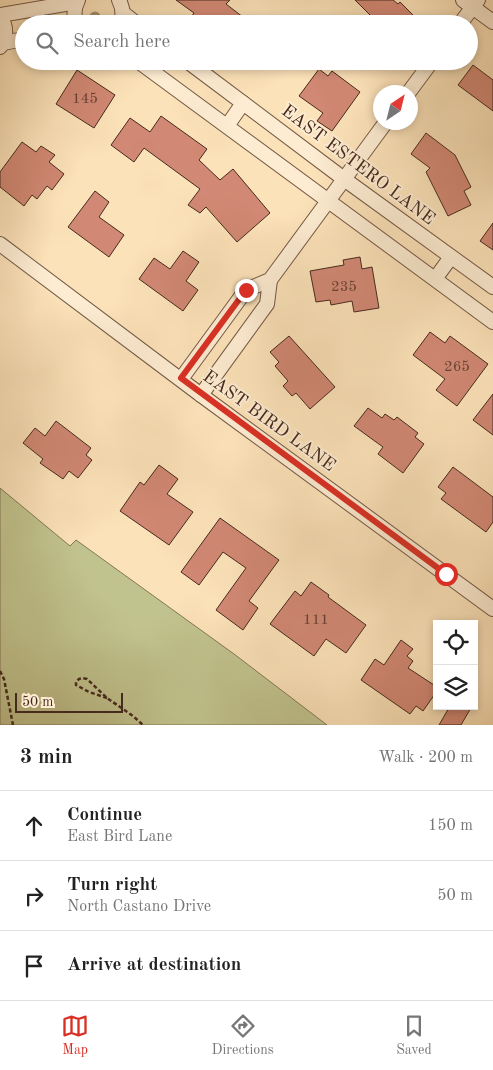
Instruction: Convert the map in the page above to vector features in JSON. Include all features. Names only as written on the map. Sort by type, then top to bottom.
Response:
[{"type":"street","points":[[2,45],[6,36],[0,16],[77,1]]},
{"type":"street","points":[[74,15],[77,1]]},
{"type":"street","points":[[464,15],[471,2],[493,22]]},
{"type":"street","points":[[2,45],[15,41]]},
{"type":"street","points":[[150,70],[493,322]]},
{"type":"street","name":"EAST ESTERO LANE","points":[[199,70],[344,179],[493,287]]},
{"type":"street","points":[[414,85],[425,70]]},
{"type":"street","points":[[227,126],[243,103]]},
{"type":"street","points":[[202,395],[267,304],[270,280],[380,130]]},
{"type":"street","name":"EAST BIRD LANE","points":[[0,244],[493,609]]},
{"type":"street","points":[[435,279],[451,257]]},
{"type":"street","points":[[181,378],[246,290],[270,280]]},
{"type":"path","points":[[0,671],[4,679],[14,725]]},
{"type":"path","points":[[107,698],[83,690],[76,684],[77,681],[82,678],[87,679],[107,698],[143,725]]},
{"type":"green space","points":[[0,488],[70,546],[76,540],[234,654],[327,725],[0,725]]},
{"type":"building","points":[[176,0],[230,0],[226,4],[240,15],[193,15],[194,13]]},
{"type":"building","points":[[355,0],[393,0],[398,4],[400,2],[413,15],[370,15]]},
{"type":"building","points":[[478,69],[493,80],[493,111],[458,85],[469,70]]},
{"type":"building","points":[[77,70],[115,95],[94,128],[56,104]]},
{"type":"building","points":[[318,70],[328,76],[332,71],[360,92],[332,131],[317,121],[323,113],[299,96]]},
{"type":"building","points":[[161,116],[207,149],[199,160],[220,180],[233,169],[270,213],[237,242],[206,207],[200,213],[188,205],[200,189],[144,148],[134,162],[111,145],[130,118],[150,132]]},
{"type":"building","points":[[426,133],[455,155],[471,187],[464,191],[471,205],[448,216],[426,172],[430,168],[411,154]]},
{"type":"building","points":[[22,142],[36,152],[41,146],[55,155],[49,162],[64,174],[52,190],[47,186],[37,199],[32,195],[24,206],[0,187],[0,172]]},
{"type":"building","points":[[95,191],[109,202],[99,217],[124,235],[109,257],[68,227]]},
{"type":"building","points":[[493,223],[493,250],[480,241]]},
{"type":"building","points":[[183,251],[199,262],[186,281],[198,290],[183,311],[139,279],[154,258],[170,269]]},
{"type":"building","points":[[360,257],[362,269],[372,267],[379,308],[354,312],[352,301],[331,305],[330,300],[316,302],[310,271],[344,265],[343,260]]},
{"type":"building","points":[[430,332],[445,343],[450,336],[488,364],[457,406],[436,390],[445,379],[413,355]]},
{"type":"building","points":[[289,336],[335,387],[310,409],[296,393],[292,396],[283,386],[288,381],[275,366],[279,362],[270,352]]},
{"type":"building","points":[[493,394],[493,435],[473,420]]},
{"type":"building","points":[[368,408],[382,418],[385,414],[394,420],[397,417],[418,433],[415,437],[424,444],[403,473],[378,454],[383,447],[354,426]]},
{"type":"building","points":[[56,421],[91,448],[86,455],[92,460],[78,478],[69,471],[63,479],[40,463],[43,459],[23,443],[35,428],[45,436]]},
{"type":"building","points":[[159,465],[178,479],[167,494],[193,512],[169,545],[120,511],[140,482],[144,485]]},
{"type":"building","points":[[453,467],[493,497],[493,522],[486,532],[441,499],[446,493],[438,487]]},
{"type":"building","points":[[220,518],[279,560],[249,601],[258,608],[243,630],[216,610],[246,568],[223,552],[199,585],[181,572]]},
{"type":"building","points":[[311,582],[366,625],[346,653],[326,639],[314,656],[270,624],[295,591],[301,596]]},
{"type":"building","points":[[401,640],[413,649],[407,656],[413,661],[408,668],[433,684],[433,697],[423,711],[416,706],[410,714],[361,680],[375,659],[384,665]]},
{"type":"building","points":[[448,710],[470,710],[461,725],[439,725]]},
{"type":"route","points":[[246,290],[181,378],[446,574]]}]
